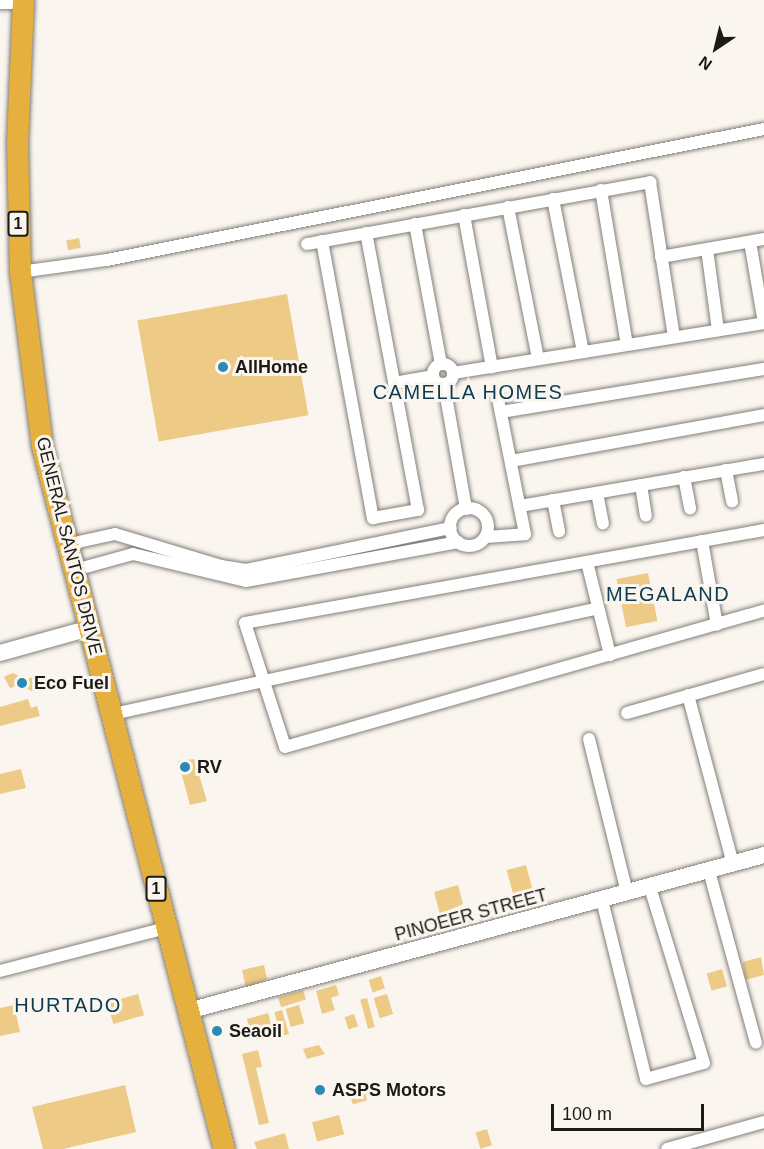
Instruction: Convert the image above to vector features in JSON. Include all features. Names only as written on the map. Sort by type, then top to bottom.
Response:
[{"type":"highway","name":"GENERAL SANTOS DRIVE","points":[[22,2],[17,142],[20,272],[42,446],[224,1149]]},
{"type":"main road","points":[[0,653],[90,628]]},
{"type":"main road","name":"PINOEER STREET","points":[[188,1011],[764,855]]},
{"type":"street","points":[[0,3],[22,2]]},
{"type":"street","points":[[20,272],[107,260],[764,129]]},
{"type":"street","points":[[307,244],[650,182],[674,338]]},
{"type":"street","points":[[601,190],[627,345]]},
{"type":"street","points":[[554,199],[583,352]]},
{"type":"street","points":[[508,207],[538,360]]},
{"type":"street","points":[[464,215],[492,367]]},
{"type":"street","points":[[415,224],[441,364],[453,373],[764,323],[750,242]]},
{"type":"street","points":[[322,241],[373,518],[418,510],[366,233]]},
{"type":"street","points":[[661,258],[764,239]]},
{"type":"street","points":[[707,249],[718,330]]},
{"type":"street","points":[[441,364],[434,368],[432,376],[436,383],[444,385],[451,381],[453,373]]},
{"type":"street","points":[[501,412],[764,369]]},
{"type":"street","points":[[394,383],[432,376]]},
{"type":"street","points":[[444,385],[466,509]]},
{"type":"street","points":[[75,570],[133,554],[246,581],[458,542],[473,546],[486,537],[525,534],[498,399]]},
{"type":"street","points":[[511,461],[764,414]]},
{"type":"street","points":[[520,506],[764,464]]},
{"type":"street","points":[[726,470],[732,501]]},
{"type":"street","points":[[684,477],[690,508]]},
{"type":"street","points":[[641,485],[646,516]]},
{"type":"street","points":[[597,493],[603,523]]},
{"type":"street","points":[[553,500],[559,531]]},
{"type":"street","points":[[450,528],[456,514],[466,509],[477,510],[485,517],[486,537]]},
{"type":"street","points":[[69,544],[115,534],[221,566],[246,570],[450,528]]},
{"type":"street","points":[[450,528],[458,542]]},
{"type":"street","points":[[764,530],[245,623],[285,747],[764,611]]},
{"type":"street","points":[[702,541],[717,625]]},
{"type":"street","points":[[587,562],[610,655]]},
{"type":"street","points":[[112,714],[598,608]]},
{"type":"street","points":[[627,713],[764,674]]},
{"type":"street","points":[[688,695],[733,864]]},
{"type":"street","points":[[589,739],[627,893]]},
{"type":"street","points":[[709,871],[756,1043]]},
{"type":"street","points":[[602,900],[646,1078],[704,1063],[650,887]]},
{"type":"street","points":[[0,970],[166,928]]},
{"type":"street","points":[[667,1149],[764,1122]]},
{"type":"building","points":[[79,238],[81,248],[68,250],[66,240]]},
{"type":"building","points":[[287,294],[308,415],[159,442],[137,320]]},
{"type":"building","points":[[648,573],[657,621],[626,627],[617,579]]},
{"type":"building","name":"Eco Fuel","points":[[13,673],[25,679],[34,677],[40,687],[34,692],[19,685],[10,688],[4,677]]},
{"type":"building","points":[[28,699],[31,708],[37,706],[40,716],[0,726],[0,707]]},
{"type":"building","points":[[194,759],[207,801],[190,805],[178,761]]},
{"type":"building","points":[[21,769],[26,788],[0,794],[0,774]]},
{"type":"building","points":[[526,865],[532,888],[513,893],[507,870]]},
{"type":"building","points":[[458,885],[463,904],[440,914],[434,892]]},
{"type":"building","points":[[761,957],[764,975],[745,980],[743,962]]},
{"type":"building","points":[[264,965],[267,979],[246,988],[242,970]]},
{"type":"building","points":[[722,969],[727,986],[712,991],[707,973]]},
{"type":"building","points":[[381,976],[385,988],[373,992],[369,980]]},
{"type":"building","points":[[336,985],[339,995],[331,998],[335,1010],[322,1014],[316,991]]},
{"type":"building","points":[[303,990],[306,1000],[281,1007],[278,998]]},
{"type":"building","points":[[138,994],[144,1015],[113,1024],[107,1003]]},
{"type":"building","points":[[387,994],[393,1014],[380,1018],[374,998]]},
{"type":"building","points":[[367,998],[375,1027],[368,1029],[360,1000]]},
{"type":"building","points":[[14,1005],[20,1032],[0,1036],[0,1008]]},
{"type":"building","points":[[299,1005],[304,1023],[291,1027],[286,1009]]},
{"type":"building","points":[[282,1010],[289,1034],[281,1036],[274,1012]]},
{"type":"building","points":[[268,1013],[272,1027],[251,1033],[247,1019]]},
{"type":"building","points":[[354,1014],[358,1026],[349,1029],[344,1017]]},
{"type":"building","points":[[319,1045],[325,1054],[307,1059],[303,1049]]},
{"type":"building","points":[[258,1050],[262,1067],[256,1068],[269,1123],[259,1125],[242,1054]]},
{"type":"building","points":[[362,1082],[367,1100],[353,1104],[348,1086]]},
{"type":"building","points":[[125,1085],[136,1132],[63,1149],[43,1149],[32,1107]]},
{"type":"building","points":[[339,1115],[344,1134],[317,1142],[312,1122]]},
{"type":"building","points":[[487,1129],[492,1145],[480,1149],[476,1133]]},
{"type":"building","points":[[285,1133],[289,1149],[257,1149],[254,1142]]},
{"type":"place","name":"AllHome","points":[[223,367]]},
{"type":"place","name":"Eco Fuel","points":[[22,683]]},
{"type":"place","name":"RV","points":[[185,767]]},
{"type":"place","name":"Seaoil","points":[[217,1031]]},
{"type":"place","name":"ASPS Motors","points":[[320,1090]]},
{"type":"district","name":"CAMELLA HOMES","points":[[468,392]]},
{"type":"district","name":"MEGALAND","points":[[668,594]]},
{"type":"district","name":"HURTADO","points":[[68,1005]]}]
